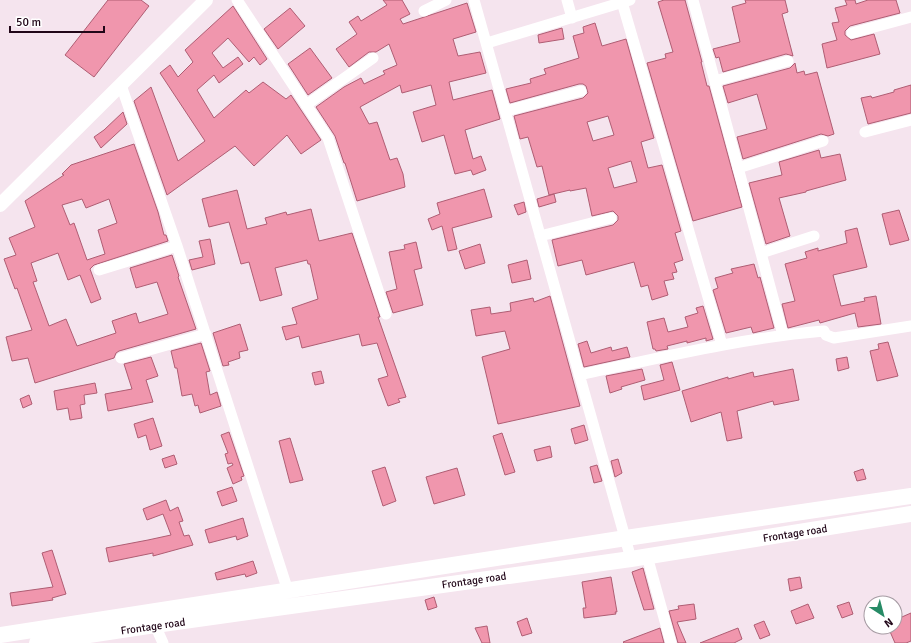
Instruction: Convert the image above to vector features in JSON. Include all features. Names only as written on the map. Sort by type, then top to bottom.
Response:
[{"type":"main road","points":[[0,635],[626,538],[911,496]]},
{"type":"main road","name":"Frontage road","points":[[37,643],[155,625],[631,559],[911,514]]},
{"type":"street","points":[[0,205],[206,0]]},
{"type":"street","points":[[237,0],[328,138],[386,314]]},
{"type":"street","points":[[424,11],[446,0]]},
{"type":"street","points":[[474,0],[578,375],[631,559]]},
{"type":"street","points":[[567,0],[572,18]]},
{"type":"street","points":[[693,0],[783,335]]},
{"type":"street","points":[[487,43],[626,1],[722,345]]},
{"type":"street","points":[[852,33],[911,17]]},
{"type":"street","points":[[306,105],[373,58]]},
{"type":"street","points":[[715,82],[788,61]]},
{"type":"street","points":[[121,85],[177,246],[288,591]]},
{"type":"street","points":[[506,111],[581,91]]},
{"type":"street","points":[[865,132],[911,120]]},
{"type":"street","points":[[738,168],[823,141]]},
{"type":"street","points":[[540,236],[611,218]]},
{"type":"street","points":[[761,253],[814,236]]},
{"type":"street","points":[[99,270],[177,246]]},
{"type":"street","points":[[578,375],[722,345],[783,335],[824,331],[826,335],[834,338],[911,326]]},
{"type":"street","points":[[121,358],[206,334]]},
{"type":"street","points":[[647,556],[671,643]]},
{"type":"street","points":[[155,625],[163,643]]},
{"type":"building","points":[[108,0],[141,0],[149,6],[94,77],[65,55]]},
{"type":"building","points":[[383,0],[402,0],[410,14],[400,19],[403,24],[467,3],[476,32],[453,39],[458,56],[480,52],[486,73],[449,82],[453,100],[492,90],[500,119],[465,130],[473,159],[481,156],[486,170],[473,175],[471,170],[455,174],[444,135],[422,142],[413,112],[436,105],[431,85],[402,93],[400,85],[360,107],[369,124],[377,122],[390,160],[397,158],[403,174],[405,187],[357,201],[335,136],[316,107],[344,87],[361,78],[364,84],[385,74],[383,71],[397,65],[389,44],[376,52],[369,52],[349,67],[336,49],[357,34],[349,22],[358,16],[361,21],[387,5]]},
{"type":"building","points":[[664,0],[685,0],[707,86],[709,86],[742,207],[693,221],[647,63],[666,58],[665,54],[673,52],[658,2]]},
{"type":"building","points":[[745,0],[785,0],[788,12],[782,14],[793,56],[786,54],[723,72],[719,57],[716,58],[713,49],[740,42],[732,7],[746,3]]},
{"type":"building","points":[[845,0],[855,0],[856,4],[868,0],[896,0],[900,13],[850,26],[845,31],[845,35],[851,40],[874,34],[880,54],[827,68],[822,44],[837,40],[832,23],[839,22],[835,8],[847,5]]},
{"type":"building","points":[[233,6],[267,59],[260,65],[254,57],[249,62],[228,38],[212,53],[223,68],[238,57],[243,64],[219,83],[214,75],[197,90],[214,118],[246,90],[249,93],[263,82],[286,99],[291,95],[321,140],[301,154],[287,135],[254,166],[235,146],[167,195],[134,101],[151,87],[178,161],[205,141],[160,73],[170,65],[178,77],[193,62],[185,50]]},
{"type":"building","points":[[290,8],[305,26],[278,49],[264,29]]},
{"type":"building","points":[[595,23],[602,46],[626,39],[654,138],[641,142],[648,168],[662,165],[681,231],[675,233],[683,260],[674,263],[677,272],[672,273],[674,279],[664,281],[668,295],[652,300],[648,285],[641,287],[634,262],[586,275],[582,260],[558,266],[552,240],[613,225],[618,220],[618,216],[613,211],[592,216],[586,188],[549,195],[542,166],[537,167],[528,137],[520,139],[514,116],[583,98],[588,93],[586,86],[579,84],[510,103],[506,89],[531,83],[530,79],[546,74],[544,69],[579,58],[573,36],[584,33],[583,27]],"holes":[[[608,116],[614,135],[593,141],[587,122]],[[631,161],[637,182],[614,188],[608,168]]]},
{"type":"building","points":[[562,28],[564,39],[539,43],[538,35]]},
{"type":"building","points":[[310,48],[332,78],[308,95],[288,64]]},
{"type":"building","points":[[795,63],[797,73],[804,71],[805,75],[817,72],[834,134],[828,136],[821,134],[743,159],[737,137],[767,129],[757,94],[728,103],[723,86],[790,68]]},
{"type":"building","points":[[911,85],[911,113],[868,124],[861,98],[871,96],[872,98],[894,92],[894,90]]},
{"type":"building","points":[[123,112],[127,124],[101,148],[94,137],[104,130]]},
{"type":"building","points":[[134,144],[158,212],[164,235],[166,235],[168,241],[94,265],[90,269],[101,299],[91,303],[80,275],[68,280],[58,253],[31,263],[37,281],[33,282],[49,326],[66,319],[77,346],[116,333],[112,321],[136,313],[139,323],[168,314],[157,282],[136,288],[130,268],[172,255],[196,329],[119,351],[116,353],[114,358],[35,383],[28,358],[12,361],[6,337],[32,330],[17,288],[15,289],[4,259],[16,255],[9,238],[35,227],[25,201],[64,175],[62,174],[71,165]],"holes":[[[82,199],[86,208],[109,199],[117,223],[98,230],[105,254],[87,260],[74,223],[70,225],[62,205]]]},
{"type":"building","points":[[819,150],[821,158],[840,154],[846,180],[806,192],[779,198],[790,236],[766,244],[749,183],[782,175],[779,162]]},
{"type":"building","points":[[484,189],[492,217],[452,228],[457,249],[448,251],[442,226],[432,230],[428,219],[440,214],[437,203]]},
{"type":"building","points":[[237,190],[247,229],[267,224],[265,218],[286,212],[287,215],[311,209],[319,241],[352,233],[380,317],[378,317],[406,397],[398,399],[400,402],[388,406],[378,379],[388,376],[377,343],[362,346],[359,334],[302,348],[299,336],[286,340],[282,327],[297,324],[292,308],[318,299],[310,264],[308,264],[307,260],[275,268],[282,295],[260,301],[249,262],[241,264],[229,222],[209,227],[202,199]]},
{"type":"building","points":[[554,194],[556,202],[539,207],[537,199]]},
{"type":"building","points":[[524,202],[526,212],[518,215],[514,205]]},
{"type":"building","points":[[899,210],[909,240],[890,245],[882,214]]},
{"type":"building","points":[[857,228],[867,267],[833,275],[841,306],[865,301],[864,298],[876,296],[881,324],[858,327],[855,313],[820,323],[819,320],[788,328],[782,304],[795,301],[785,264],[807,258],[805,252],[818,248],[818,251],[847,243],[845,231]]},
{"type":"building","points":[[210,239],[215,264],[192,270],[189,260],[203,257],[199,241]]},
{"type":"building","points":[[416,242],[422,268],[414,270],[423,305],[393,313],[386,292],[397,289],[389,252],[405,249],[404,245]]},
{"type":"building","points":[[480,244],[485,263],[465,269],[459,251]]},
{"type":"building","points":[[527,260],[531,279],[512,283],[508,265]]},
{"type":"building","points":[[754,264],[758,278],[760,277],[774,328],[753,333],[751,327],[726,333],[713,290],[718,288],[715,278],[733,273],[731,269]]},
{"type":"building","points":[[550,296],[580,406],[498,424],[482,357],[510,349],[505,331],[476,336],[471,310],[490,307],[491,314],[511,311],[510,303],[533,298],[534,302]]},
{"type":"building","points":[[703,306],[713,339],[706,341],[706,338],[687,343],[687,341],[667,346],[668,349],[656,351],[653,349],[647,322],[664,318],[668,332],[688,327],[685,317],[698,313],[696,308]]},
{"type":"building","points":[[240,324],[248,350],[239,352],[240,358],[228,362],[229,365],[223,366],[213,333]]},
{"type":"building","points":[[587,341],[591,353],[611,347],[612,351],[627,347],[630,357],[584,367],[578,344]]},
{"type":"building","points":[[888,342],[898,376],[877,381],[870,351],[879,349],[878,344]]},
{"type":"building","points":[[201,343],[210,371],[206,372],[210,395],[217,392],[221,406],[200,413],[198,405],[195,406],[192,394],[182,396],[177,368],[175,368],[171,351]]},
{"type":"building","points":[[151,357],[158,376],[146,380],[153,402],[108,411],[105,394],[132,389],[124,364]]},
{"type":"building","points":[[847,357],[849,368],[838,371],[836,359]]},
{"type":"building","points":[[672,362],[680,390],[644,400],[641,386],[664,380],[660,365]]},
{"type":"building","points":[[642,369],[645,380],[621,387],[622,389],[610,393],[606,376]]},
{"type":"building","points":[[793,369],[799,400],[774,405],[773,401],[737,411],[742,438],[727,441],[721,412],[691,422],[682,391],[728,377],[728,379],[753,372],[754,377]]},
{"type":"building","points":[[321,371],[324,383],[315,385],[312,373]]},
{"type":"building","points":[[95,383],[97,393],[84,395],[85,404],[80,405],[82,418],[70,420],[68,408],[57,410],[54,391]]},
{"type":"building","points":[[29,395],[32,404],[23,408],[20,399]]},
{"type":"building","points":[[153,418],[162,446],[150,450],[146,435],[138,438],[134,424]]},
{"type":"building","points":[[584,425],[588,440],[575,444],[571,429]]},
{"type":"building","points":[[229,432],[244,476],[241,477],[242,480],[233,484],[227,468],[233,465],[232,463],[228,464],[225,454],[228,453],[221,435]]},
{"type":"building","points":[[502,433],[515,472],[505,475],[493,436]]},
{"type":"building","points":[[290,438],[303,480],[290,483],[279,441]]},
{"type":"building","points":[[550,446],[552,457],[537,461],[534,450]]},
{"type":"building","points":[[174,455],[177,464],[165,468],[162,459]]},
{"type":"building","points":[[618,459],[622,473],[615,477],[611,461]]},
{"type":"building","points":[[597,465],[602,481],[594,483],[590,467]]},
{"type":"building","points":[[385,467],[396,501],[383,506],[372,471]]},
{"type":"building","points":[[457,468],[465,495],[434,504],[426,477]]},
{"type":"building","points":[[863,469],[866,479],[857,481],[854,472]]},
{"type":"building","points":[[232,487],[237,501],[222,506],[217,492]]},
{"type":"building","points":[[166,500],[170,511],[178,507],[183,521],[179,522],[184,536],[189,535],[193,545],[153,556],[153,553],[109,562],[106,548],[171,535],[163,514],[147,520],[143,509]]},
{"type":"building","points":[[243,518],[248,536],[237,540],[236,536],[209,543],[205,530]]},
{"type":"building","points":[[52,550],[66,594],[52,598],[53,600],[12,606],[10,593],[53,587],[42,553]]},
{"type":"building","points":[[253,561],[257,573],[246,577],[245,574],[217,580],[215,573]]},
{"type":"building","points":[[643,568],[654,609],[644,610],[632,572]]},
{"type":"building","points":[[611,577],[617,612],[615,612],[616,614],[584,618],[583,608],[586,608],[582,582]]},
{"type":"building","points":[[800,577],[802,588],[790,591],[788,579]]},
{"type":"building","points":[[434,597],[437,607],[428,610],[425,600]]},
{"type":"building","points":[[849,602],[853,614],[842,618],[837,606]]},
{"type":"building","points":[[694,604],[696,619],[677,622],[686,643],[678,643],[669,611],[679,609],[678,606]]},
{"type":"building","points":[[808,604],[814,618],[796,624],[791,611]]},
{"type":"building","points":[[911,613],[911,641],[906,643],[895,643],[892,635],[903,635],[903,616]]},
{"type":"building","points":[[527,618],[532,633],[522,636],[517,622]]},
{"type":"building","points":[[764,621],[770,635],[760,639],[754,625]]},
{"type":"building","points":[[487,626],[490,643],[482,643],[475,628]]},
{"type":"building","points":[[660,628],[664,643],[623,642]]},
{"type":"building","points":[[738,628],[742,639],[734,643],[700,643]]}]
